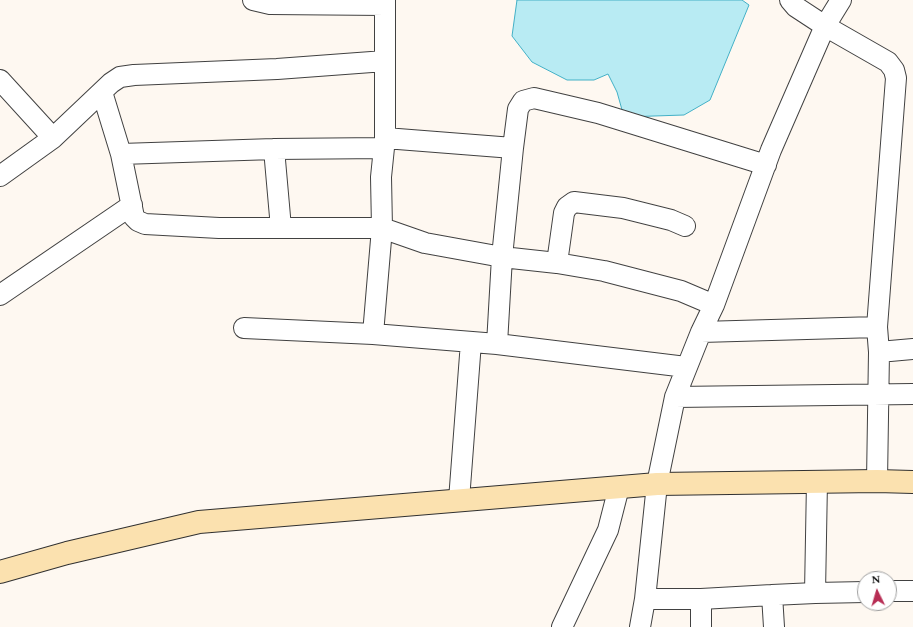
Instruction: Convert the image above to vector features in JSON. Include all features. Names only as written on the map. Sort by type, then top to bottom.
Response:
[{"type":"street","points":[[253,0],[270,4],[385,2],[384,143],[381,177],[382,228],[373,334]]},
{"type":"street","points":[[790,0],[796,7],[825,26],[888,62],[894,70],[896,78],[878,327],[877,481]]},
{"type":"street","points":[[640,627],[645,599],[657,484],[675,397],[701,332],[714,306],[766,165],[825,26],[841,0]]},
{"type":"street","points":[[0,176],[53,138],[111,82],[120,77],[134,75],[277,69],[385,61]]},
{"type":"street","points":[[0,80],[53,138]]},
{"type":"street","points":[[102,92],[121,154],[134,216],[138,221],[145,224],[219,228],[382,228],[425,243],[502,257],[557,263],[636,278],[681,291],[714,306]]},
{"type":"street","points":[[497,344],[502,257],[513,148],[518,108],[523,101],[534,98],[598,113],[766,165]]},
{"type":"street","points":[[121,154],[274,149],[384,143],[513,148]]},
{"type":"street","points":[[274,149],[281,228]]},
{"type":"street","points":[[557,263],[564,213],[574,202],[623,208],[671,220],[685,226]]},
{"type":"street","points":[[0,295],[132,205]]},
{"type":"street","points":[[701,332],[878,327]]},
{"type":"street","points":[[244,328],[373,334],[497,344],[686,367]]},
{"type":"street","points":[[459,500],[471,342]]},
{"type":"street","points":[[879,352],[913,349]]},
{"type":"street","points":[[675,397],[913,394]]},
{"type":"street","points":[[0,572],[67,553],[199,522],[657,484],[817,481],[913,482]]},
{"type":"street","points":[[815,593],[817,481]]},
{"type":"street","points":[[562,627],[608,530],[618,487]]},
{"type":"street","points":[[897,591],[913,591]]},
{"type":"street","points":[[645,599],[701,599],[857,592]]},
{"type":"street","points":[[772,595],[774,627]]},
{"type":"street","points":[[701,599],[701,627]]},
{"type":"water","points":[[517,0],[742,0],[749,5],[710,100],[684,115],[624,117],[617,92],[608,74],[594,80],[567,80],[532,62],[512,36]]}]
